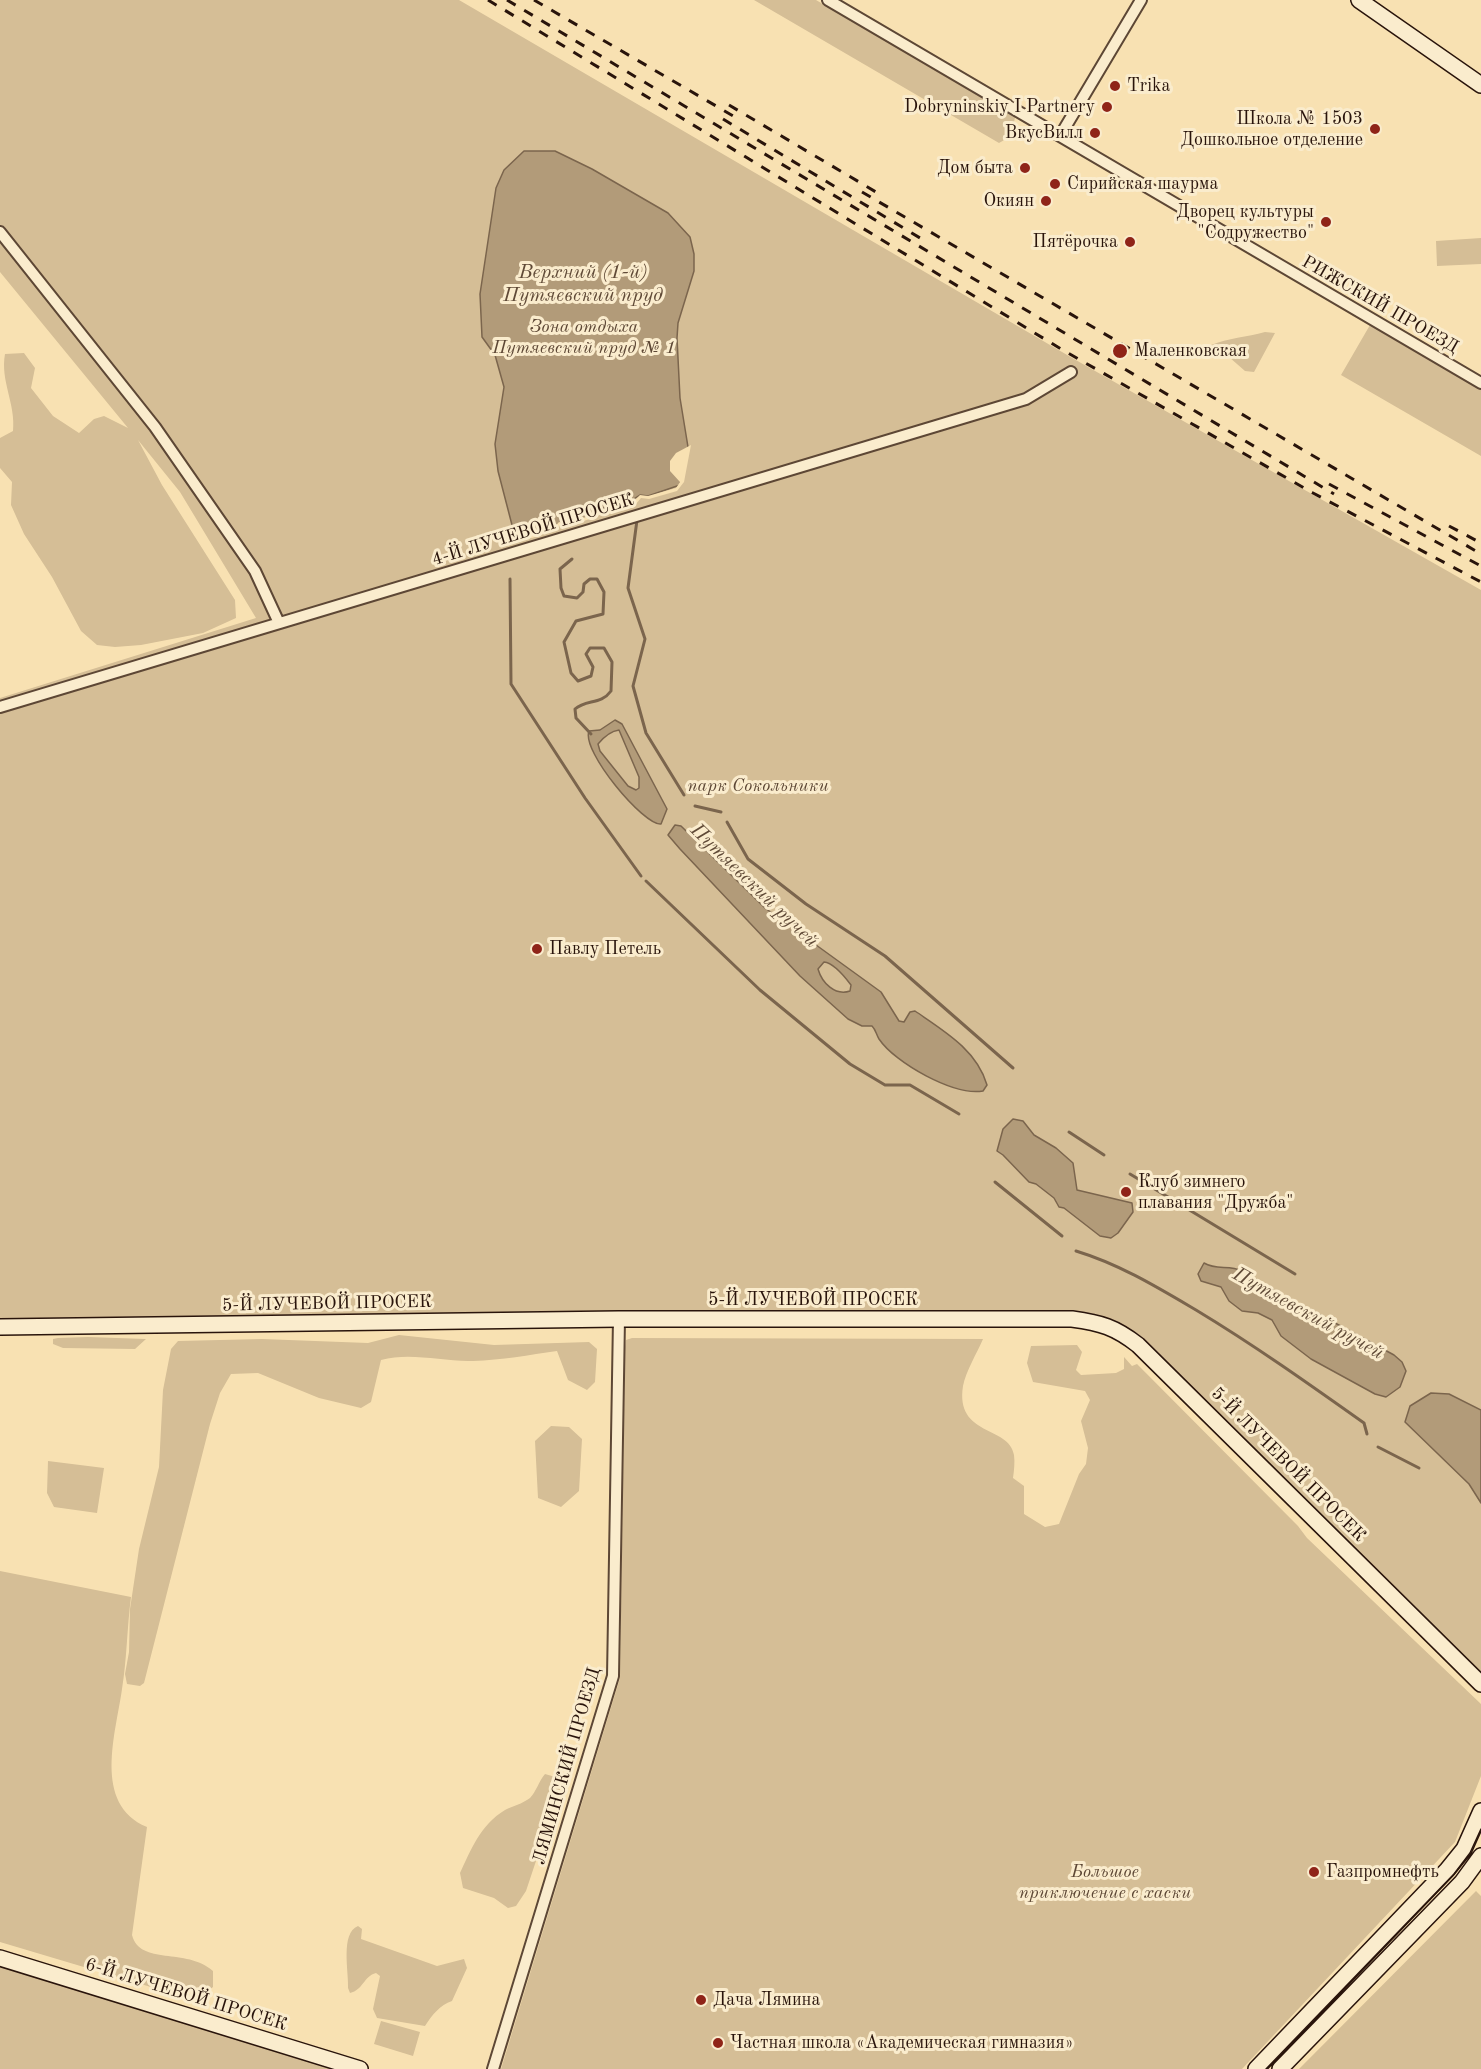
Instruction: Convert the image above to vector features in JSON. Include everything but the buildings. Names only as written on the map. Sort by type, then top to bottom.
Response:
[{"type":"street","name":"РИЖСКИЙ ПРОЕЗД","points":[[828,0],[1481,383]]},
{"type":"street","points":[[1060,135],[1141,0]]},
{"type":"street","points":[[1359,0],[1481,85]]},
{"type":"street","points":[[0,232],[155,428],[255,571],[279,623]]},
{"type":"street","name":"4-Й ЛУЧЕВОЙ ПРОСЕК","points":[[0,707],[1026,399],[1071,372]]},
{"type":"street","name":"5-Й ЛУЧЕВОЙ ПРОСЕК","points":[[0,1327],[619,1319],[1072,1319],[1095,1322],[1118,1330],[1138,1345],[1481,1684]]},
{"type":"street","name":"ЛЯМИНСКИЙ ПРОЕЗД","points":[[493,2069],[613,1676],[619,1319]]},
{"type":"street","points":[[1256,2069],[1447,1870],[1464,1849],[1481,1811]]},
{"type":"street","points":[[1280,2069],[1462,1882],[1481,1856]]},
{"type":"street","name":"6-Й ЛУЧЕВОЙ ПРОСЕК","points":[[0,1959],[360,2069]]},
{"type":"green space","name":"парк Сокольники","points":[[0,0],[459,0],[1074,359],[1481,590],[1481,1672],[1132,1332],[1114,1320],[1091,1313],[0,1322],[0,698],[256,618],[180,492],[138,440],[162,485],[235,600],[236,618],[203,633],[141,645],[115,647],[97,645],[81,631],[52,577],[24,534],[11,505],[12,482],[0,468],[0,438],[13,431],[5,374],[5,354],[24,353],[35,368],[31,388],[53,416],[79,433],[94,419],[104,416],[128,428],[0,272]]},
{"type":"green space","points":[[754,0],[816,0],[1015,117],[1011,133],[999,143]]},
{"type":"green space","points":[[1481,238],[1481,264],[1437,266],[1436,241]]},
{"type":"green space","points":[[1370,325],[1481,389],[1481,456],[1341,375]]},
{"type":"green space","points":[[1265,332],[1275,333],[1254,372],[1245,371],[1229,357],[1211,350],[1211,345],[1217,343]]},
{"type":"green space","points":[[399,1335],[494,1345],[589,1342],[597,1349],[595,1382],[587,1390],[568,1380],[557,1351],[473,1361],[416,1357],[393,1358],[381,1360],[371,1402],[361,1408],[319,1398],[258,1373],[231,1374],[220,1393],[210,1424],[144,1683],[140,1686],[127,1684],[125,1674],[129,1652],[130,1609],[139,1549],[159,1467],[163,1390],[171,1349],[178,1341],[262,1339],[368,1343]]},
{"type":"green space","points":[[58,1338],[146,1339],[135,1349],[63,1348],[53,1344],[53,1339]]},
{"type":"green space","name":"Большое приключение с хаски","points":[[632,1338],[983,1339],[964,1380],[963,1402],[967,1414],[974,1422],[1003,1439],[1010,1446],[1014,1455],[1013,1478],[1024,1486],[1024,1514],[1045,1527],[1059,1524],[1079,1474],[1086,1464],[1088,1448],[1081,1421],[1090,1400],[1085,1391],[1033,1382],[1027,1363],[1031,1346],[1077,1345],[1082,1352],[1076,1370],[1081,1375],[1116,1373],[1124,1369],[1124,1357],[1132,1366],[1137,1364],[1298,1526],[1307,1538],[1481,1704],[1481,1776],[1455,1842],[1242,2069],[501,2069],[620,1678],[625,1347],[626,1340]]},
{"type":"green space","points":[[551,1426],[569,1427],[582,1439],[579,1491],[561,1507],[538,1498],[535,1441]]},
{"type":"green space","points":[[48,1461],[104,1468],[97,1513],[54,1507],[47,1493]]},
{"type":"green space","points":[[0,1571],[131,1597],[124,1677],[112,1766],[113,1785],[119,1802],[130,1816],[147,1827],[132,1935],[144,1950],[190,1960],[213,1971],[213,1987],[204,1994],[173,1987],[171,1993],[0,1942]]},
{"type":"green space","points":[[545,1774],[562,1779],[562,1783],[526,1891],[516,1906],[508,1908],[494,1898],[463,1888],[460,1873],[483,1830],[496,1816],[530,1798]]},
{"type":"green space","points":[[1476,1891],[1481,1896],[1481,2069],[1299,2069]]},
{"type":"green space","points":[[358,1926],[362,1929],[361,1939],[437,1966],[464,1959],[467,1968],[452,2001],[437,2011],[425,2026],[377,2018],[373,2009],[380,1976],[376,1973],[350,1993],[347,1944],[352,1930]]},
{"type":"green space","points":[[0,1966],[340,2069],[0,2069]]},
{"type":"green space","points":[[381,2021],[420,2032],[413,2056],[374,2044]]},
{"type":"water","name":"Верхний (1-й) Путяевский пруд","points":[[524,151],[555,151],[592,169],[668,213],[690,237],[694,254],[694,271],[678,323],[677,338],[680,398],[688,447],[680,485],[648,496],[640,495],[622,505],[600,508],[577,521],[562,521],[553,528],[526,535],[519,526],[512,525],[498,471],[495,444],[504,387],[495,355],[482,337],[480,294],[496,188],[504,170]]},
{"type":"water","points":[[615,720],[622,724],[667,809],[661,824],[641,813],[604,770],[589,741],[589,731],[600,730]],"holes":[[[619,730],[639,777],[639,788],[636,790],[628,786],[600,751],[598,744],[607,735]]]},
{"type":"water","points":[[675,825],[681,826],[765,908],[881,992],[899,1021],[904,1022],[910,1012],[915,1011],[958,1042],[976,1061],[987,1085],[983,1091],[957,1088],[926,1076],[887,1048],[872,1026],[862,1026],[848,1019],[800,976],[668,835]],"holes":[[[824,962],[849,982],[850,991],[839,992],[826,983],[818,969]]]},
{"type":"water","points":[[1013,1119],[1023,1121],[1034,1135],[1056,1148],[1073,1163],[1077,1190],[1132,1203],[1133,1212],[1118,1233],[1111,1238],[1100,1236],[1064,1208],[1059,1207],[1054,1198],[1036,1184],[1029,1182],[997,1151],[1003,1129]]},
{"type":"water","points":[[1204,1263],[1214,1267],[1242,1271],[1276,1292],[1278,1300],[1284,1307],[1295,1310],[1302,1305],[1394,1355],[1402,1362],[1406,1371],[1400,1387],[1386,1397],[1375,1394],[1311,1359],[1281,1336],[1272,1320],[1258,1313],[1242,1311],[1229,1301],[1221,1287],[1201,1281],[1198,1274]]},
{"type":"water","points":[[1431,1393],[1449,1394],[1481,1410],[1481,1503],[1469,1484],[1405,1422],[1410,1406]]},
{"type":"pier","points":[[691,445],[684,482],[677,491],[649,499],[641,498],[636,504],[609,513],[601,511],[596,517],[568,526],[560,525],[555,530],[532,538],[521,537],[517,529],[510,526],[517,525],[523,534],[532,535],[553,528],[559,522],[567,523],[595,514],[600,508],[609,510],[634,501],[640,495],[648,496],[676,488],[680,482],[670,471],[670,461],[676,453]]},
{"type":"waterway","points":[[637,520],[628,588],[645,639],[633,686],[646,733],[684,795]]},
{"type":"waterway","name":"Путяевский ручей","points":[[572,559],[560,569],[564,596],[577,598],[583,592],[584,584],[590,579],[597,579],[604,592],[603,614],[576,621],[564,642],[571,673],[578,681],[591,676],[593,667],[586,654],[590,648],[604,648],[612,662],[611,691],[603,698],[575,709],[576,718],[591,734]]},
{"type":"waterway","points":[[510,579],[511,684],[585,798],[641,876]]},
{"type":"waterway","points":[[695,806],[721,812]]},
{"type":"waterway","points":[[727,822],[748,859],[806,904],[885,956],[1013,1068]]},
{"type":"waterway","points":[[646,881],[760,990],[850,1064],[885,1085],[910,1085],[959,1114]]},
{"type":"waterway","points":[[1069,1132],[1104,1155]]},
{"type":"waterway","points":[[1130,1174],[1295,1274]]},
{"type":"waterway","points":[[995,1182],[1062,1236]]},
{"type":"waterway","points":[[1076,1251],[1107,1262],[1138,1277],[1218,1323],[1364,1423],[1367,1434]]},
{"type":"waterway","points":[[1378,1447],[1419,1468]]},
{"type":"tram line","points":[[1266,2069],[1454,1874],[1470,1853],[1481,1829]]},
{"type":"railway","points":[[488,0],[1061,349],[1313,493],[1481,582]]},
{"type":"railway","points":[[507,0],[1334,494]]},
{"type":"railway","points":[[534,0],[735,117]]},
{"type":"railway","points":[[729,105],[876,192]]},
{"type":"railway","points":[[723,119],[925,241]]},
{"type":"railway","points":[[862,192],[1481,554]]},
{"type":"railway","points":[[1329,484],[1481,566]]},
{"type":"railway","points":[[1449,526],[1481,543]]},
{"type":"place","name":"Trika","points":[[1115,86]]},
{"type":"place","name":"Dobryninskiy I Partnery","points":[[1107,107]]},
{"type":"place","name":"Школа № 1503 Дошкольное отделение","points":[[1375,129]]},
{"type":"place","name":"ВкусВилл","points":[[1095,133]]},
{"type":"place","name":"Дом быта","points":[[1025,168]]},
{"type":"place","name":"Сирийская шаурма","points":[[1055,184]]},
{"type":"place","name":"Окиян","points":[[1046,201]]},
{"type":"place","name":"Дворец культуры \"Содружество\"","points":[[1326,222]]},
{"type":"place","name":"Пятёрочка","points":[[1130,242]]},
{"type":"place","name":"Маленковская","points":[[1120,351]]},
{"type":"place","name":"Павлу Петель","points":[[537,949]]},
{"type":"place","name":"Клуб зимнего плавания \"Дружба\"","points":[[1126,1192]]},
{"type":"place","name":"Газпромнефть","points":[[1314,1872]]},
{"type":"place","name":"Дача Лямина","points":[[701,2000]]},
{"type":"place","name":"Частная школа «Академическая гимназия»","points":[[718,2043]]},
{"type":"park label","name":"Зона отдыха Путяевский пруд № 1","points":[[584,337]]}]
